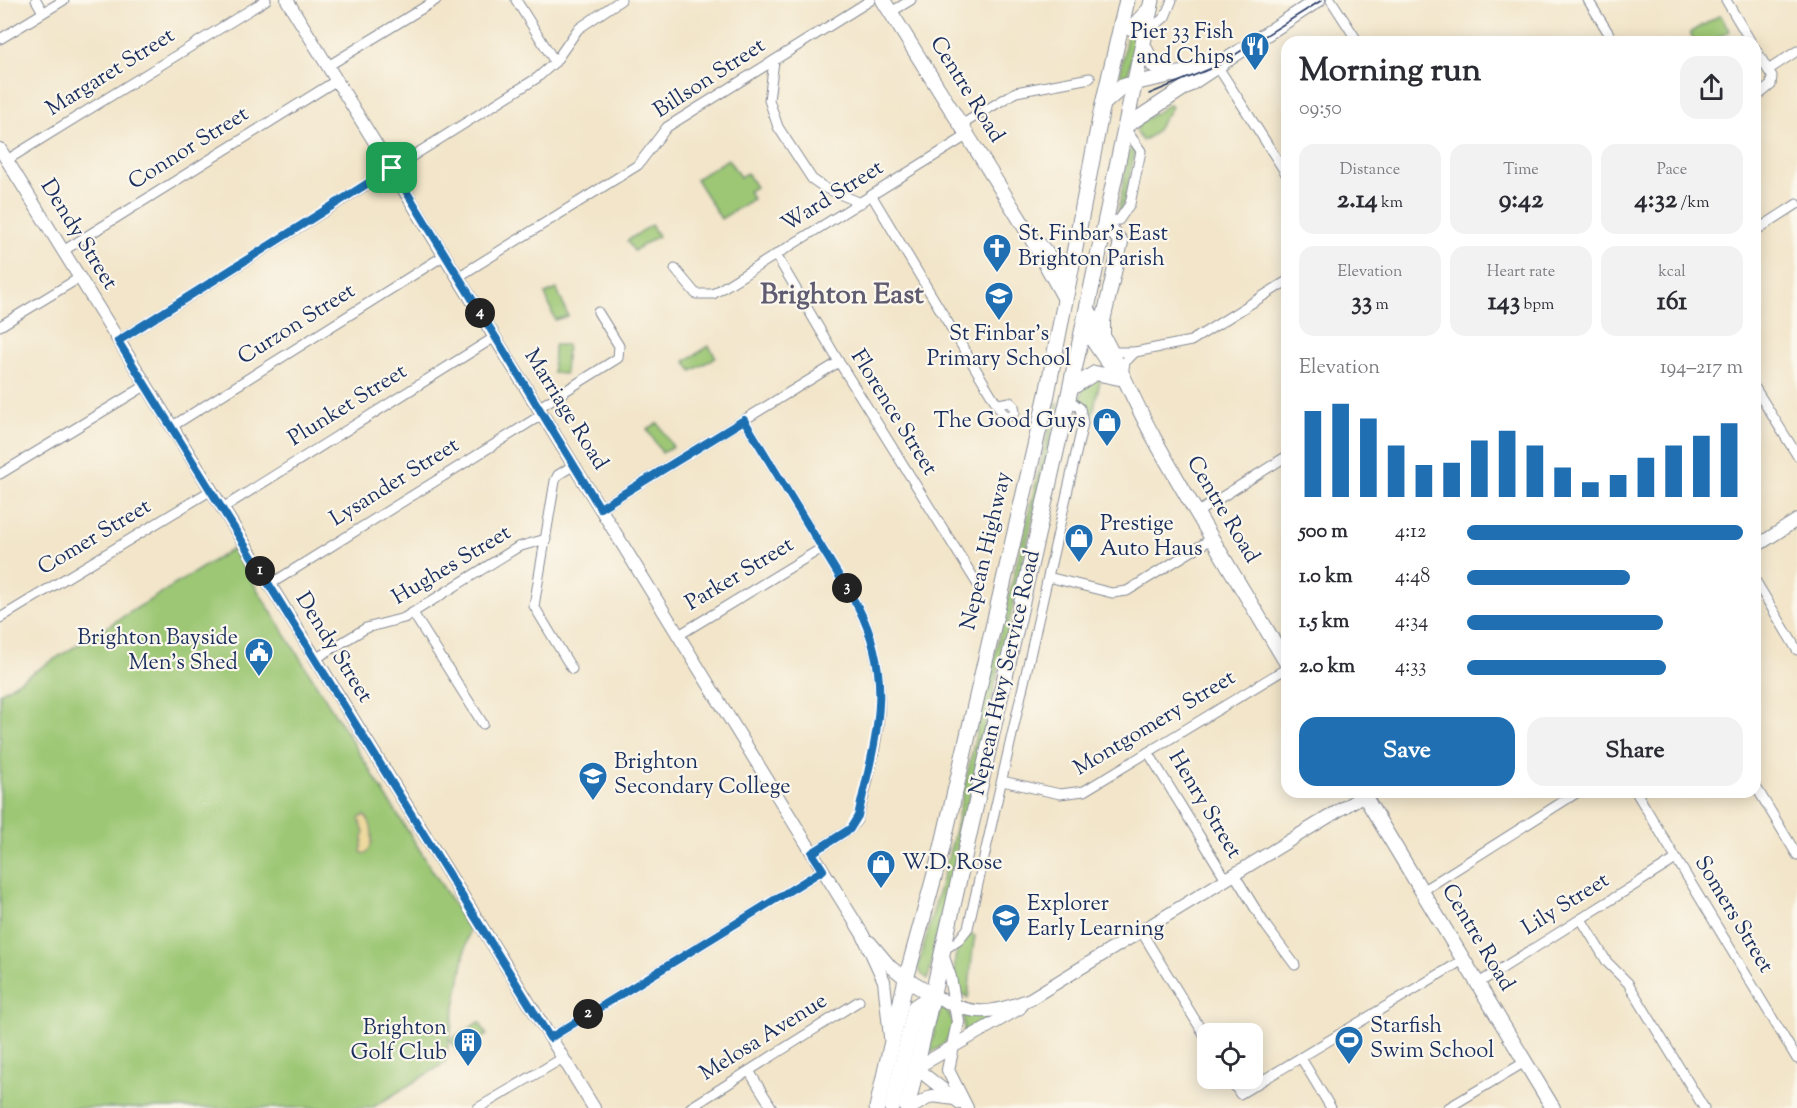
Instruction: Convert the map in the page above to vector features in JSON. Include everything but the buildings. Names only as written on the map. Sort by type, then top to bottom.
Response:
[{"type":"highway","name":"Nepean Highway","points":[[877,1108],[905,983],[941,852],[1047,393],[1104,103],[1127,0]]},
{"type":"highway","name":"Nepean Highway","points":[[909,1108],[916,1068],[1069,394],[1151,5]]},
{"type":"highway","points":[[1121,23],[1132,28],[1151,5]]},
{"type":"highway","points":[[1104,103],[1122,87],[1135,83]]},
{"type":"highway","name":"Centre Road","points":[[1068,280],[1087,308]]},
{"type":"highway","name":"Centre Road","points":[[1065,297],[1083,326]]},
{"type":"highway","points":[[1047,393],[1069,394]]},
{"type":"highway","points":[[905,983],[933,995]]},
{"type":"highway","points":[[892,1108],[916,1006],[933,995]]},
{"type":"highway","points":[[890,1045],[916,1068]]},
{"type":"main road","points":[[1125,127],[1187,87],[1216,64],[1318,0]]},
{"type":"main road","name":"Centre Road","points":[[887,6],[1029,234],[1065,297]]},
{"type":"main road","points":[[1144,39],[1153,65],[1175,75]]},
{"type":"main road","points":[[1135,83],[1216,64]]},
{"type":"main road","points":[[1103,334],[1103,321],[1121,242],[1105,222]]},
{"type":"main road","name":"Centre Road","points":[[1029,234],[1068,280]]},
{"type":"main road","name":"Centre Road","points":[[1087,308],[1114,352],[1124,380],[1154,438],[1281,656]]},
{"type":"main road","name":"Centre Road","points":[[1083,326],[1106,360],[1124,380]]},
{"type":"main road","points":[[1069,394],[1095,373],[1102,372],[1124,380]]},
{"type":"main road","name":"Centre Road","points":[[1368,798],[1553,1108]]},
{"type":"street","points":[[36,0],[43,12]]},
{"type":"street","points":[[0,39],[64,0]]},
{"type":"street","name":"Margaret Street","points":[[3,154],[266,0]]},
{"type":"street","name":"Marriage Road","points":[[287,0],[863,935],[885,984],[890,1045]]},
{"type":"street","points":[[328,66],[436,0]]},
{"type":"street","points":[[516,0],[555,62]]},
{"type":"street","points":[[118,341],[537,78],[555,62],[578,29],[621,0]]},
{"type":"street","name":"Billson Street","points":[[458,277],[638,165],[665,129],[871,0]]},
{"type":"street","points":[[887,6],[911,0]]},
{"type":"street","points":[[1144,39],[1165,17],[1172,0]]},
{"type":"street","points":[[1331,0],[1354,36]]},
{"type":"street","points":[[1588,0],[1610,36]]},
{"type":"street","points":[[1726,0],[1747,36]]},
{"type":"street","points":[[1768,70],[1797,51]]},
{"type":"street","points":[[1761,58],[1772,76],[1771,85],[1761,93]]},
{"type":"street","points":[[774,61],[769,100],[774,119],[782,134],[812,179],[825,189],[861,203]]},
{"type":"street","points":[[1216,64],[1281,167]]},
{"type":"street","name":"Ward Street","points":[[675,269],[696,294],[708,295],[718,291],[872,196],[1016,92],[1090,78]]},
{"type":"street","name":"Connor Street","points":[[63,251],[337,80]]},
{"type":"street","name":"Dendy Street","points":[[3,154],[594,1108]]},
{"type":"street","points":[[872,196],[998,404]]},
{"type":"street","points":[[1761,227],[1797,204]]},
{"type":"street","name":"Curzon Street","points":[[171,427],[445,255]]},
{"type":"street","name":"Florence Street","points":[[776,255],[839,362],[980,588]]},
{"type":"street","points":[[0,326],[79,278]]},
{"type":"street","points":[[1114,352],[1135,352],[1191,341],[1281,286]]},
{"type":"street","name":"Lysander Street","points":[[269,585],[541,411],[618,358],[619,346],[598,312]]},
{"type":"street","name":"Plunket Street","points":[[221,509],[495,337]]},
{"type":"street","points":[[1124,380],[1124,364],[1135,352]]},
{"type":"street","points":[[600,508],[839,362]]},
{"type":"street","points":[[0,474],[145,386]]},
{"type":"street","name":"Nepean Hwy Service Road","points":[[943,952],[958,942],[968,928],[1083,423],[1082,411],[1069,394]]},
{"type":"street","points":[[1761,397],[1797,455]]},
{"type":"street","points":[[744,420],[858,607],[871,635],[879,663],[881,705],[856,823],[812,853]]},
{"type":"street","points":[[1198,512],[1281,460]]},
{"type":"street","points":[[572,669],[534,606],[555,481],[558,475],[574,465]]},
{"type":"street","name":"Comer Street","points":[[0,618],[210,491]]},
{"type":"street","points":[[1761,543],[1797,520]]},
{"type":"street","points":[[1048,578],[1112,593],[1127,591],[1213,538]]},
{"type":"street","name":"Hughes Street","points":[[315,659],[366,628],[391,624],[413,613],[518,547],[546,539]]},
{"type":"street","name":"Parker Street","points":[[678,635],[822,548]]},
{"type":"street","points":[[1761,590],[1797,650]]},
{"type":"street","points":[[413,613],[483,724]]},
{"type":"street","name":"Montgomery Street","points":[[1002,781],[1060,794],[1078,793],[1281,670]]},
{"type":"street","name":"Henry Street","points":[[1148,752],[1230,877],[1295,965]]},
{"type":"street","points":[[1761,795],[1797,855]]},
{"type":"street","points":[[963,1105],[916,1068],[1005,1019],[1030,999],[1357,798]]},
{"type":"street","points":[[1422,891],[1569,798]]},
{"type":"street","name":"Somers Street","points":[[1640,798],[1797,1059]]},
{"type":"street","name":"Lily Street","points":[[1478,984],[1676,859]]},
{"type":"street","points":[[550,1038],[823,870]]},
{"type":"street","points":[[1581,919],[1607,962],[1631,989],[1704,1108]]},
{"type":"street","points":[[1141,931],[1197,1023]]},
{"type":"street","name":"Marriage Road","points":[[863,935],[905,983]]},
{"type":"street","points":[[943,952],[956,1005],[958,1027],[951,1049],[948,1072],[963,1105]]},
{"type":"street","points":[[1263,1080],[1463,960]]},
{"type":"street","points":[[879,969],[887,980],[905,983]]},
{"type":"street","points":[[933,995],[956,1005],[991,1012],[1030,999]]},
{"type":"street","name":"Melosa Avenue","points":[[690,1108],[859,1001]]},
{"type":"street","points":[[478,1108],[562,1056]]},
{"type":"street","points":[[1301,1058],[1331,1108]]},
{"type":"street","points":[[1448,1108],[1525,1062]]},
{"type":"street","points":[[749,1071],[772,1108]]},
{"type":"street","points":[[1237,1089],[1240,1094],[1248,1089]]},
{"type":"street","points":[[909,1108],[932,1096],[963,1105]]},
{"type":"green space","points":[[1720,15],[1730,31],[1721,36],[1692,36],[1690,33]]},
{"type":"green space","points":[[1127,33],[1137,33],[1128,74],[1120,78]]},
{"type":"green space","points":[[1169,104],[1172,107],[1154,134],[1142,141],[1136,131],[1139,124]]},
{"type":"green space","points":[[1133,144],[1135,152],[1124,203],[1117,218],[1128,155]]},
{"type":"green space","points":[[728,159],[740,177],[747,173],[756,187],[748,191],[753,199],[721,219],[696,179]]},
{"type":"green space","points":[[651,225],[658,236],[634,251],[627,241]]},
{"type":"green space","points":[[557,289],[568,316],[555,320],[545,294]]},
{"type":"green space","points":[[554,345],[567,345],[565,374],[553,373]]},
{"type":"green space","points":[[709,346],[716,357],[692,371],[685,361]]},
{"type":"green space","points":[[1101,377],[1092,417],[1087,415],[1080,402],[1083,385]]},
{"type":"green space","points":[[1059,403],[928,979],[920,973],[918,967],[953,839],[1054,407]]},
{"type":"green space","points":[[658,423],[673,447],[662,453],[647,429]]},
{"type":"green space","points":[[232,549],[469,929],[445,1063],[372,1108],[0,1108],[0,693]]},
{"type":"green space","points":[[972,934],[975,936],[968,998],[957,989],[954,966],[960,945]]},
{"type":"green space","points":[[941,1006],[951,1018],[951,1032],[943,1045],[929,1052]]},
{"type":"green space","points":[[963,1012],[990,1017],[991,1020],[964,1033]]},
{"type":"green space","points":[[479,1022],[487,1035],[458,1052],[450,1040]]},
{"type":"sand","points":[[364,815],[370,823],[372,834],[371,846],[365,854],[361,852],[364,832],[359,819]]},
{"type":"tram line","points":[[1149,94],[1217,66],[1322,0]]},
{"type":"place","name":"Pier 33 Fish and Chips","points":[[1255,72]]},
{"type":"place","name":"St. Finbar's East Brighton Parish","points":[[997,274]]},
{"type":"place","name":"St Finbar's Primary School","points":[[999,322]]},
{"type":"place","name":"The Good Guys","points":[[1107,448]]},
{"type":"place","name":"Prestige Auto Haus","points":[[1079,564]]},
{"type":"place","name":"Brighton Bayside Men's Shed","points":[[259,678]]},
{"type":"place","name":"Brighton Secondary College","points":[[593,802]]},
{"type":"place","name":"W.D. Rose","points":[[881,890]]},
{"type":"place","name":"Explorer Early Learning","points":[[1006,944]]},
{"type":"place","name":"Starfish Swim School","points":[[1349,1066]]},
{"type":"place","name":"Brighton Golf Club","points":[[468,1068]]},
{"type":"district","name":"Brighton East","points":[[842,296]]},
{"type":"route","points":[[392,168],[600,508],[744,420],[858,607],[871,635],[879,663],[881,705],[858,816],[854,826],[812,853],[823,870],[550,1038],[118,341],[392,168]]}]
